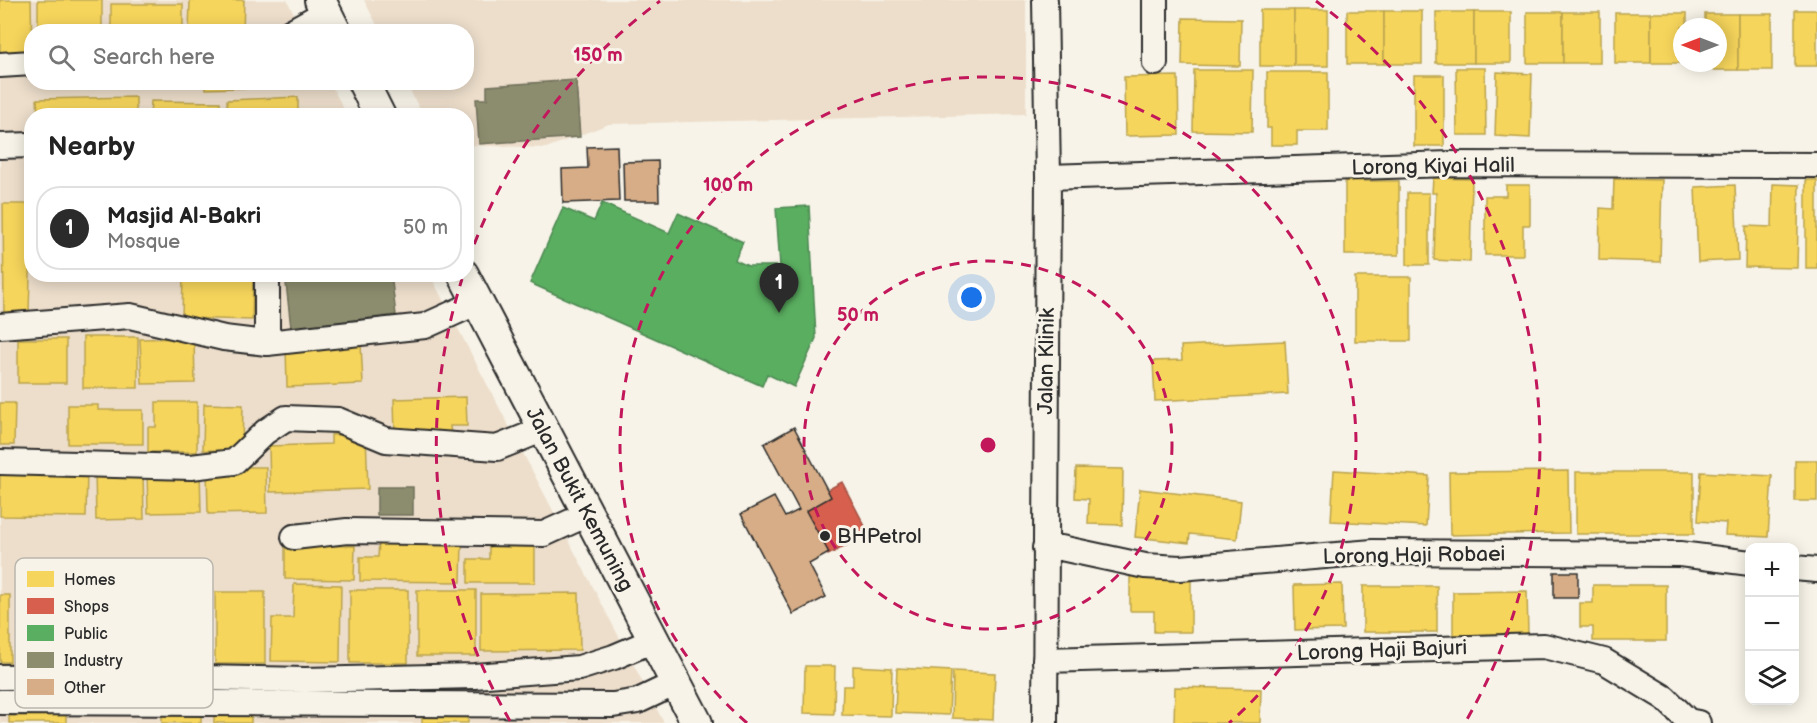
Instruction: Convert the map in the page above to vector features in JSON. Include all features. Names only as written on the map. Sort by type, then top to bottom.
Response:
[{"type":"main road","points":[[367,90],[376,108]]},
{"type":"main road","name":"Jalan Bukit Kemuning","points":[[467,282],[698,723]]},
{"type":"street","name":"Jalan Klinik","points":[[1045,0],[1048,177],[1046,723]]},
{"type":"street","points":[[1155,0],[1155,63]]},
{"type":"street","points":[[306,24],[327,14]]},
{"type":"street","points":[[0,65],[24,64]]},
{"type":"street","points":[[0,146],[24,146]]},
{"type":"street","name":"Lorong Kiyai Halil","points":[[1048,177],[1450,164],[1817,165]]},
{"type":"street","points":[[267,282],[267,343]]},
{"type":"street","points":[[0,326],[130,316],[224,339],[267,343],[425,326],[478,302]]},
{"type":"street","points":[[0,462],[191,467],[234,462],[266,432],[286,418],[338,420],[386,440],[497,448],[544,429]]},
{"type":"street","points":[[294,537],[347,531],[543,534],[588,514]]},
{"type":"street","name":"Lorong Haji Robaei","points":[[1045,548],[1061,548],[1145,566],[1180,568],[1373,552],[1680,554],[1745,562]]},
{"type":"street","points":[[1799,568],[1817,570]]},
{"type":"street","points":[[213,678],[305,680],[474,676],[579,668],[614,657],[654,640]]},
{"type":"street","name":"Lorong Haji Bajuri","points":[[1045,660],[1544,646],[1604,661],[1665,698],[1688,721],[1698,723]]},
{"type":"street","points":[[7,677],[7,702]]},
{"type":"street","points":[[213,703],[613,705],[638,701],[676,683]]},
{"type":"shaded area","points":[[0,0],[287,0],[299,24],[24,24],[24,90],[334,90],[343,108],[24,108],[24,282],[434,282],[664,723],[0,723]]},
{"type":"shaded area","points":[[364,0],[1026,0],[1026,114],[609,124],[546,148],[474,145],[474,108],[419,108],[410,90],[474,90],[474,24],[376,24]]},
{"type":"building: Homes","points":[[0,0],[31,0],[31,24],[24,24],[24,52],[0,52]]},
{"type":"building: Homes","points":[[38,0],[102,0],[102,24],[38,24]]},
{"type":"building: Homes","points":[[190,0],[244,0],[243,24],[189,24]]},
{"type":"building: Homes","points":[[111,4],[183,4],[183,24],[111,24]]},
{"type":"building: Homes","points":[[1260,10],[1294,10],[1294,66],[1260,66]]},
{"type":"building: Homes","points":[[1294,10],[1328,10],[1328,66],[1294,66]]},
{"type":"building: Homes","points":[[1795,10],[1817,10],[1817,66],[1795,66]]},
{"type":"building: Homes","points":[[1347,11],[1384,11],[1384,64],[1347,64]]},
{"type":"building: Homes","points":[[1384,11],[1422,11],[1422,64],[1384,64]]},
{"type":"building: Homes","points":[[1436,12],[1474,12],[1474,63],[1436,63]]},
{"type":"building: Homes","points":[[1474,12],[1511,12],[1511,63],[1474,63]]},
{"type":"building: Homes","points":[[1527,12],[1563,12],[1563,63],[1527,63]]},
{"type":"building: Homes","points":[[1563,12],[1600,12],[1600,63],[1563,63]]},
{"type":"building: Homes","points":[[1615,13],[1651,13],[1651,63],[1615,63]]},
{"type":"building: Homes","points":[[1651,13],[1687,13],[1687,18],[1673,18],[1673,63],[1651,63]]},
{"type":"building: Homes","points":[[1705,14],[1738,14],[1738,70],[1727,70],[1727,18],[1705,18]]},
{"type":"building: Homes","points":[[1738,14],[1772,14],[1772,70],[1738,70]]},
{"type":"building: Homes","points":[[1183,18],[1241,19],[1240,66],[1182,65]]},
{"type":"building: Homes","points":[[1456,68],[1485,68],[1486,135],[1457,135]]},
{"type":"building: Homes","points":[[1194,70],[1253,70],[1252,132],[1193,131]]},
{"type":"building: Homes","points":[[1267,72],[1328,72],[1328,131],[1297,131],[1297,145],[1271,145],[1271,128],[1267,128]]},
{"type":"building: Homes","points":[[1497,72],[1532,74],[1530,138],[1495,136]]},
{"type":"building: Homes","points":[[1414,75],[1444,75],[1444,146],[1414,146]]},
{"type":"building: Homes","points":[[1178,76],[1179,135],[1125,136],[1124,77]]},
{"type":"building: Homes","points":[[136,97],[136,108],[38,108],[37,99]]},
{"type":"building: Homes","points":[[298,97],[298,108],[227,108],[227,100]]},
{"type":"building: Homes","points":[[151,101],[220,102],[220,108],[151,108]]},
{"type":"building: Homes","points":[[1433,178],[1472,179],[1470,262],[1434,260],[1436,193],[1432,193]]},
{"type":"building: Homes","points":[[1614,179],[1662,180],[1660,262],[1599,260],[1600,208],[1613,209]]},
{"type":"building: Homes","points":[[1806,180],[1817,180],[1817,268],[1806,268]]},
{"type":"building: Homes","points":[[1345,181],[1399,181],[1399,255],[1345,255]]},
{"type":"building: Homes","points":[[1773,184],[1799,185],[1797,268],[1745,267],[1746,226],[1772,227]]},
{"type":"building: Homes","points":[[1506,185],[1530,185],[1530,225],[1523,225],[1523,255],[1485,255],[1485,196],[1506,196]]},
{"type":"building: Homes","points":[[1735,185],[1738,260],[1698,262],[1695,187]]},
{"type":"building: Homes","points":[[1407,193],[1429,193],[1429,265],[1407,265]]},
{"type":"building: Homes","points":[[3,204],[24,204],[24,282],[30,282],[29,313],[4,313]]},
{"type":"building: Homes","points":[[1355,277],[1411,277],[1411,341],[1355,341]]},
{"type":"building: Homes","points":[[183,282],[253,282],[252,320],[182,318]]},
{"type":"building: Homes","points":[[83,337],[138,337],[138,388],[83,388]]},
{"type":"building: Homes","points":[[194,338],[195,383],[142,384],[140,339]]},
{"type":"building: Homes","points":[[18,339],[66,339],[66,383],[18,383]]},
{"type":"building: Homes","points":[[1285,341],[1288,394],[1155,401],[1153,361],[1182,360],[1181,346]]},
{"type":"building: Homes","points":[[361,344],[363,384],[287,387],[286,347]]},
{"type":"building: Homes","points":[[466,397],[467,426],[450,426],[451,435],[395,437],[394,399]]},
{"type":"building: Homes","points":[[156,402],[197,402],[197,452],[148,452],[148,427],[156,427]]},
{"type":"building: Homes","points":[[0,403],[15,403],[14,445],[0,445]]},
{"type":"building: Homes","points":[[204,404],[243,405],[242,451],[203,450]]},
{"type":"building: Homes","points":[[68,405],[98,405],[98,410],[143,410],[143,444],[68,444]]},
{"type":"building: Homes","points":[[366,434],[368,489],[270,492],[269,446],[331,444],[331,435]]},
{"type":"building: Homes","points":[[1795,460],[1817,460],[1817,501],[1795,501]]},
{"type":"building: Homes","points":[[207,467],[266,467],[267,513],[208,514]]},
{"type":"building: Homes","points":[[1076,468],[1123,469],[1122,525],[1088,524],[1089,499],[1075,498]]},
{"type":"building: Homes","points":[[0,469],[87,470],[86,517],[0,516]]},
{"type":"building: Homes","points":[[143,469],[144,519],[96,520],[95,470]]},
{"type":"building: Homes","points":[[200,470],[201,512],[148,513],[147,471]]},
{"type":"building: Homes","points":[[1334,470],[1429,476],[1426,526],[1331,521]]},
{"type":"building: Homes","points":[[1568,471],[1569,533],[1450,535],[1449,472]]},
{"type":"building: Homes","points":[[1576,472],[1694,472],[1694,534],[1576,534]]},
{"type":"building: Homes","points":[[1701,472],[1772,476],[1768,537],[1725,535],[1726,523],[1698,521]]},
{"type":"building: Homes","points":[[1140,489],[1241,501],[1237,539],[1190,534],[1189,543],[1135,537]]},
{"type":"building: Homes","points":[[379,541],[462,542],[461,582],[360,581],[360,557],[378,557]]},
{"type":"building: Homes","points":[[489,542],[535,542],[535,583],[468,583],[468,559],[489,559]]},
{"type":"building: Homes","points":[[285,545],[355,546],[354,580],[285,579]]},
{"type":"building: Homes","points":[[1130,572],[1191,572],[1191,632],[1154,632],[1154,611],[1130,611]]},
{"type":"building: Homes","points":[[294,584],[341,585],[340,662],[271,661],[272,618],[293,618]]},
{"type":"building: Homes","points":[[1342,584],[1343,629],[1295,630],[1294,585]]},
{"type":"building: Homes","points":[[1593,585],[1666,585],[1666,641],[1593,641],[1593,627],[1580,627],[1580,603],[1593,603]]},
{"type":"building: Homes","points":[[1363,586],[1437,586],[1437,632],[1363,632]]},
{"type":"building: Homes","points":[[350,590],[408,590],[408,663],[350,663]]},
{"type":"building: Homes","points":[[417,590],[476,590],[476,656],[417,656]]},
{"type":"building: Homes","points":[[1527,591],[1528,634],[1453,635],[1453,592]]},
{"type":"building: Homes","points":[[215,592],[265,592],[265,664],[215,664]]},
{"type":"building: Homes","points":[[579,593],[580,650],[481,651],[481,594]]},
{"type":"building: Homes","points":[[0,595],[10,595],[10,662],[0,662]]},
{"type":"building: Homes","points":[[805,666],[835,666],[834,714],[804,713]]},
{"type":"building: Homes","points":[[853,666],[892,668],[891,716],[842,715],[843,686],[853,686]]},
{"type":"building: Homes","points":[[897,668],[951,671],[949,715],[895,713]]},
{"type":"building: Homes","points":[[953,671],[995,673],[993,720],[952,718]]},
{"type":"building: Homes","points":[[1175,687],[1261,689],[1260,723],[1174,723]]},
{"type":"building: Homes","points":[[214,709],[251,709],[251,723],[214,723]]},
{"type":"building: Homes","points":[[201,714],[201,723],[162,723],[162,715]]},
{"type":"building: Homes","points":[[468,714],[468,723],[422,723],[422,715]]},
{"type":"building: Homes","points":[[66,715],[66,723],[9,723],[9,716]]},
{"type":"building: Shops","points":[[842,482],[869,534],[828,555],[801,504]]},
{"type":"building: Public","points":[[602,203],[669,233],[678,213],[743,242],[735,260],[748,266],[780,266],[776,208],[809,206],[816,338],[794,387],[767,374],[762,386],[530,283],[563,208],[594,221]]},
{"type":"building: Industry","points":[[576,80],[580,137],[479,144],[476,99],[487,99],[487,86]]},
{"type":"building: Industry","points":[[286,282],[392,282],[396,315],[291,328]]},
{"type":"building: Industry","points":[[377,487],[413,487],[413,515],[377,515]]},
{"type":"building: Other","points":[[617,146],[619,201],[563,203],[562,169],[588,168],[587,147]]},
{"type":"building: Other","points":[[658,161],[659,201],[624,201],[623,162]]},
{"type":"building: Other","points":[[794,427],[831,497],[806,511],[829,553],[809,564],[826,597],[793,614],[741,514],[774,497],[785,517],[799,510],[764,444]]},
{"type":"building: Other","points":[[1554,572],[1578,572],[1578,598],[1554,598]]},
{"type":"place","name":"Masjid Al-Bakri","points":[[779,313]]},
{"type":"place","name":"BHPetrol","points":[[825,536]]}]
